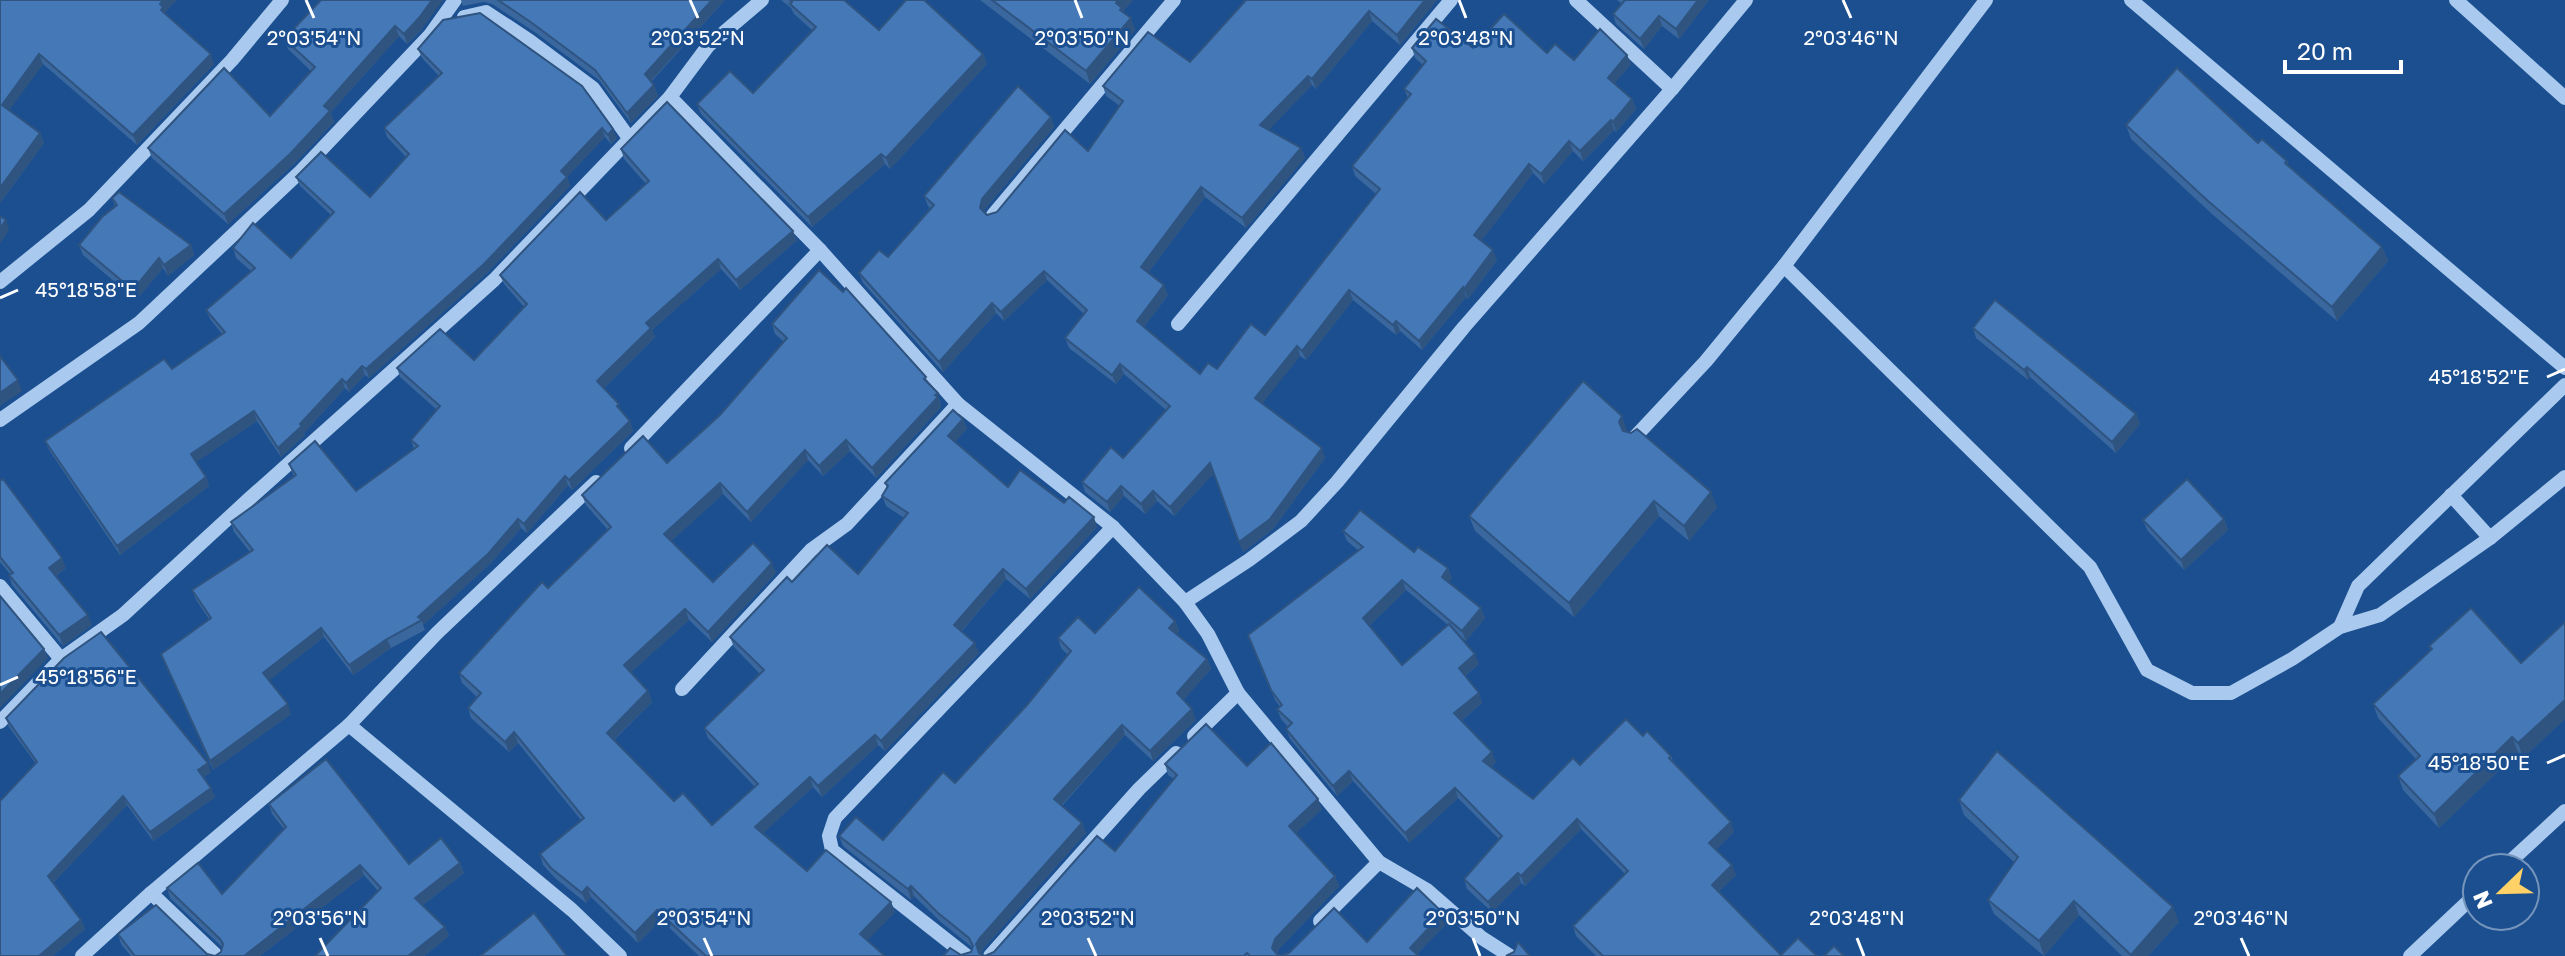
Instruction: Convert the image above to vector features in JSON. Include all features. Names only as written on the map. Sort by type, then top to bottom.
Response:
[{"type":"street","points":[[0,282],[89,210],[232,60],[282,0]]},
{"type":"street","points":[[0,420],[139,323],[301,171],[430,35],[455,0]]},
{"type":"street","points":[[737,0],[756,5]]},
{"type":"street","points":[[993,215],[1174,0]]},
{"type":"street","points":[[1178,324],[1451,0]]},
{"type":"street","points":[[1576,0],[1672,89]]},
{"type":"street","points":[[1185,602],[1301,521],[1746,0]]},
{"type":"street","points":[[1634,438],[1706,361],[1784,266],[1986,0]]},
{"type":"street","points":[[2131,0],[2565,368]]},
{"type":"street","points":[[2456,0],[2565,98]]},
{"type":"street","points":[[0,722],[61,659],[123,615],[494,280],[670,97],[708,46],[756,5]]},
{"type":"street","points":[[440,20],[486,12],[593,88],[629,138]]},
{"type":"street","points":[[670,97],[820,250],[958,404],[1113,527],[1185,602],[1208,634],[1238,693],[1379,862],[1427,890],[1482,938],[1510,956]]},
{"type":"street","points":[[620,458],[820,250]]},
{"type":"street","points":[[1784,266],[2090,567],[2147,670],[2192,693],[2231,693],[2292,659],[2340,627],[2380,615],[2490,538],[2565,477]]},
{"type":"street","points":[[2340,627],[2358,586],[2565,385]]},
{"type":"street","points":[[682,689],[811,550],[847,524],[958,404]]},
{"type":"street","points":[[82,956],[151,893],[349,725],[437,633],[609,469]]},
{"type":"street","points":[[2451,495],[2490,538]]},
{"type":"street","points":[[967,956],[832,850],[829,836],[835,818],[1113,527]]},
{"type":"street","points":[[0,586],[61,659]]},
{"type":"street","points":[[990,956],[1139,789],[1238,693]]},
{"type":"street","points":[[349,725],[572,910],[620,956]]},
{"type":"street","points":[[2520,852],[2565,811]]},
{"type":"street","points":[[1307,935],[1379,862]]},
{"type":"street","points":[[151,893],[217,956]]},
{"type":"street","points":[[2410,956],[2461,908]]},
{"type":"building","points":[[0,0],[163,0],[161,10],[211,54],[133,135],[39,54],[2,105],[40,133],[0,188]]},
{"type":"building","points":[[321,0],[432,0],[404,34],[395,26],[324,106],[330,111],[290,154],[224,214],[148,148],[224,68],[270,116],[315,67],[284,39]]},
{"type":"building","points":[[498,0],[712,0],[645,74],[654,85],[627,113],[595,70]]},
{"type":"building","points":[[790,0],[844,0],[879,30],[906,0],[924,0],[983,54],[886,158],[881,154],[808,217],[697,104],[730,71],[753,93],[816,27],[790,4]]},
{"type":"building","points":[[992,0],[1118,0],[1116,3],[1122,8],[1120,10],[1131,18],[1086,71]]},
{"type":"building","points":[[1246,0],[1425,0],[1397,35],[1369,11],[1312,79],[1308,76],[1260,125],[1301,148],[1242,218],[1201,187],[1141,267],[1164,285],[1137,321],[1200,374],[1208,363],[1217,369],[1251,324],[1265,335],[1380,189],[1352,166],[1411,94],[1404,89],[1426,61],[1412,48],[1436,19],[1473,48],[1504,14],[1547,53],[1555,44],[1574,60],[1600,29],[1627,55],[1608,78],[1632,99],[1613,122],[1611,120],[1580,151],[1569,141],[1541,174],[1529,164],[1474,235],[1493,250],[1419,341],[1396,321],[1393,325],[1349,290],[1302,351],[1297,346],[1255,398],[1322,448],[1270,519],[1239,542],[1210,463],[1170,507],[1153,491],[1141,504],[1121,486],[1107,502],[1082,482],[1111,447],[1123,458],[1170,406],[1120,364],[1112,375],[1065,338],[1087,310],[1044,271],[1001,312],[992,303],[939,362],[859,273],[879,250],[888,257],[934,205],[924,196],[1018,86],[1051,117],[982,199],[980,208],[987,215],[997,212],[1065,130],[1088,151],[1123,101],[1103,86],[1148,32],[1190,62]]},
{"type":"building","points":[[1625,0],[1698,0],[1676,29],[1659,16],[1640,39],[1613,14]]},
{"type":"building","points":[[480,13],[582,86],[613,129],[608,135],[602,128],[561,171],[567,177],[484,264],[366,369],[362,366],[346,383],[342,379],[300,424],[302,426],[278,448],[254,411],[191,454],[206,477],[117,546],[45,441],[164,359],[172,369],[225,332],[206,310],[255,268],[233,248],[253,223],[291,258],[334,212],[296,177],[321,152],[370,197],[409,154],[384,128],[442,73],[418,49],[443,20]]},
{"type":"building","points":[[2177,68],[2258,143],[2262,139],[2287,161],[2285,163],[2382,247],[2332,307],[2208,201],[2126,125]]},
{"type":"building","points":[[667,102],[793,231],[736,280],[718,259],[646,323],[651,328],[597,381],[630,421],[569,480],[565,476],[524,524],[518,519],[488,554],[418,617],[422,620],[349,665],[321,628],[263,673],[288,704],[210,761],[161,654],[211,618],[192,590],[253,550],[231,522],[296,475],[289,464],[315,441],[356,491],[418,446],[411,440],[440,406],[397,368],[440,329],[474,360],[527,304],[500,275],[580,192],[606,220],[649,181],[621,149]]},
{"type":"building","points":[[119,192],[191,245],[164,265],[159,258],[133,290],[79,245],[102,217],[117,205],[112,198]]},
{"type":"building","points":[[819,270],[843,292],[846,288],[926,377],[924,379],[938,393],[935,395],[938,397],[872,468],[846,440],[819,466],[805,450],[747,512],[720,483],[664,534],[713,582],[753,543],[772,563],[708,632],[685,609],[624,665],[648,691],[607,733],[674,801],[683,793],[712,825],[758,784],[704,728],[764,670],[730,637],[787,577],[792,582],[827,545],[858,574],[908,513],[882,496],[888,486],[885,483],[953,410],[963,419],[948,436],[1008,487],[1020,470],[1064,503],[1069,497],[1094,517],[1026,589],[1003,569],[954,625],[975,643],[881,741],[875,735],[818,786],[810,777],[755,827],[807,871],[826,850],[891,902],[860,934],[885,956],[706,956],[657,910],[635,933],[587,887],[582,893],[551,868],[540,854],[584,818],[514,732],[505,742],[468,708],[481,693],[459,673],[542,582],[548,588],[611,527],[582,495],[643,436],[667,463],[720,415],[787,338],[772,324]]},
{"type":"building","points":[[1995,300],[2136,414],[2112,442],[2027,367],[2024,370],[1973,328]]},
{"type":"building","points":[[0,356],[18,380],[0,393]]},
{"type":"building","points":[[1583,381],[1622,416],[1619,422],[1623,431],[1631,433],[1637,429],[1711,492],[1684,526],[1654,501],[1569,603],[1469,516]]},
{"type":"building","points":[[3,479],[62,558],[49,568],[88,615],[59,635],[9,575],[13,573],[0,557],[0,481]]},
{"type":"building","points":[[2187,479],[2224,519],[2181,560],[2143,520]]},
{"type":"building","points":[[1360,510],[1414,552],[1418,547],[1448,568],[1442,577],[1481,608],[1462,631],[1402,580],[1363,618],[1402,665],[1449,624],[1475,654],[1459,668],[1479,693],[1454,713],[1492,752],[1483,761],[1533,799],[1573,758],[1580,765],[1626,719],[1643,736],[1647,731],[1731,822],[1709,843],[1732,865],[1712,885],[1781,955],[1798,938],[1817,956],[1603,956],[1573,926],[1628,871],[1577,819],[1521,876],[1518,873],[1488,902],[1464,879],[1502,836],[1455,788],[1405,833],[1349,771],[1333,786],[1286,729],[1292,723],[1277,709],[1282,705],[1271,690],[1248,635],[1363,547],[1343,531]]},
{"type":"building","points":[[1139,587],[1175,621],[1169,628],[1207,659],[1177,693],[1192,709],[1150,751],[1122,725],[1054,799],[1082,823],[979,939],[976,944],[979,953],[985,956],[943,956],[950,948],[961,955],[971,952],[973,946],[969,938],[911,886],[908,889],[839,836],[856,817],[883,840],[943,772],[955,783],[1027,705],[1071,651],[1058,638],[1078,617],[1095,633]]},
{"type":"building","points":[[0,596],[44,649],[0,694]]},
{"type":"building","points":[[2471,608],[2521,663],[2565,622],[2565,700],[2518,743],[2512,737],[2434,814],[2398,776],[2420,756],[2373,704]]},
{"type":"building","points":[[101,632],[208,763],[198,770],[211,788],[150,832],[123,796],[48,876],[81,920],[39,956],[0,956],[0,801],[37,762],[6,718],[64,658]]},
{"type":"building","points":[[1206,724],[1247,766],[1271,743],[1318,799],[1289,826],[1335,876],[1275,939],[1272,948],[1280,956],[1250,956],[1247,953],[1244,956],[985,956],[994,952],[1097,836],[1115,851],[1177,775],[1165,764]]},
{"type":"building","points":[[1997,751],[2173,907],[2131,955],[2074,901],[2039,941],[1988,900],[2018,857],[1959,800]]},
{"type":"building","points":[[326,759],[409,864],[441,838],[460,863],[415,898],[445,927],[408,956],[315,956],[381,888],[360,865],[244,956],[215,956],[221,952],[223,944],[220,939],[167,888],[198,863],[222,894],[286,827],[269,804]]},
{"type":"building","points":[[1417,888],[1443,913],[1410,948],[1419,956],[1280,956],[1289,953],[1334,908],[1367,942]]},
{"type":"building","points":[[156,905],[207,954],[215,956],[135,956],[118,934]]},
{"type":"building","points":[[534,913],[567,956],[480,956]]},
{"type":"building","points":[[1518,942],[1530,956],[1506,956],[1514,952]]},
{"type":"building","points":[[1834,946],[1844,956],[1824,956]]}]
